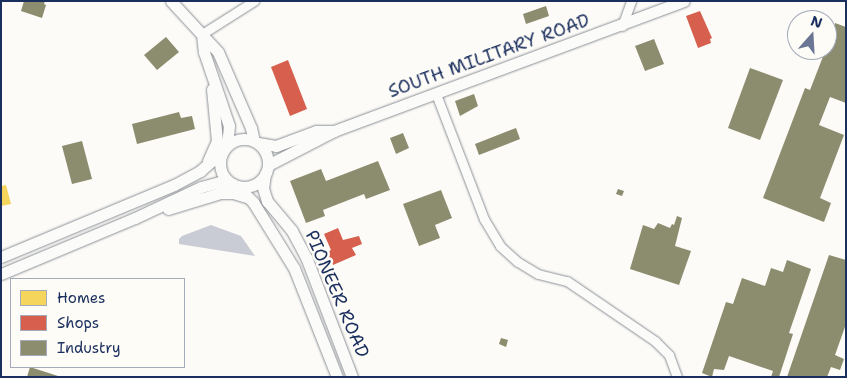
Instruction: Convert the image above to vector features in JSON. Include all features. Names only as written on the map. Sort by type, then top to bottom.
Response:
[{"type":"main road","points":[[1,274],[135,218],[201,187],[220,182],[235,185],[254,185],[267,169],[266,152],[256,142],[218,52],[171,1]]},
{"type":"main road","name":"SOUTH MILITARY ROAD","points":[[267,169],[334,131],[622,26],[684,1]]},
{"type":"main road","points":[[202,34],[202,46],[229,126],[220,166],[227,180],[235,185]]},
{"type":"main road","points":[[194,174],[210,158],[217,141],[211,70]]},
{"type":"main road","name":"SOUTH MILITARY ROAD","points":[[256,142],[276,146],[316,131],[334,131]]},
{"type":"main road","points":[[1,257],[174,185],[194,174],[225,148],[240,139],[256,142]]},
{"type":"main road","name":"PIONEER ROAD","points":[[267,169],[263,188],[267,202],[292,231],[303,251],[352,377]]},
{"type":"main road","name":"PIONEER ROAD","points":[[235,185],[252,202],[294,268],[337,377]]},
{"type":"main road","points":[[135,218],[220,193],[240,194],[252,202]]},
{"type":"street","points":[[202,34],[254,1]]},
{"type":"street","points":[[622,26],[631,1]]},
{"type":"street","points":[[436,94],[484,220],[500,246],[518,262],[538,274],[566,281],[655,340],[669,355],[678,377]]},
{"type":"shaded area","points":[[211,225],[241,236],[255,256],[179,244],[179,239],[182,236]]},
{"type":"building: Homes","points":[[6,185],[11,204],[1,206],[1,186]]},
{"type":"building: Shops","points":[[700,11],[712,38],[710,39],[711,43],[698,48],[686,16]]},
{"type":"building: Shops","points":[[288,60],[307,109],[290,116],[271,67]]},
{"type":"building: Shops","points":[[338,228],[343,240],[359,236],[362,244],[352,248],[356,255],[333,265],[327,252],[331,250],[324,234]]},
{"type":"building: Industry","points":[[24,1],[45,1],[44,4],[46,5],[42,18],[21,11]]},
{"type":"building: Industry","points":[[546,6],[549,16],[526,24],[523,14]]},
{"type":"building: Industry","points":[[837,24],[846,27],[846,103],[830,97],[819,125],[844,135],[820,198],[831,203],[824,222],[763,198],[805,88],[810,90],[822,60],[837,60]]},
{"type":"building: Industry","points":[[166,37],[179,52],[157,70],[144,55]]},
{"type":"building: Industry","points":[[654,39],[664,64],[645,71],[635,46]]},
{"type":"building: Industry","points":[[750,68],[783,80],[760,140],[728,128]]},
{"type":"building: Industry","points":[[474,94],[478,106],[460,116],[455,101]]},
{"type":"building: Industry","points":[[179,112],[181,118],[192,116],[195,129],[137,144],[132,124]]},
{"type":"building: Industry","points":[[516,128],[520,139],[479,155],[475,144]]},
{"type":"building: Industry","points":[[403,133],[409,148],[396,154],[390,138]]},
{"type":"building: Industry","points":[[82,141],[92,179],[72,184],[62,146]]},
{"type":"building: Industry","points":[[378,161],[390,190],[366,199],[364,194],[323,210],[325,216],[306,223],[290,181],[321,169],[326,181]]},
{"type":"building: Industry","points":[[618,189],[624,191],[622,196],[616,194]]},
{"type":"building: Industry","points":[[441,190],[452,218],[435,225],[440,238],[419,246],[403,204]]},
{"type":"building: Industry","points":[[677,216],[682,218],[675,246],[691,251],[679,285],[630,269],[643,225],[654,229],[658,223],[670,228],[672,224],[674,225]]},
{"type":"building: Industry","points":[[829,255],[846,260],[846,324],[835,355],[844,359],[840,370],[831,367],[827,377],[787,377]]},
{"type":"building: Industry","points":[[787,260],[811,269],[789,333],[793,334],[779,377],[771,377],[773,371],[729,356],[724,370],[714,369],[712,377],[702,373],[726,302],[733,304],[742,278],[765,286],[771,268],[783,272]]},
{"type":"building: Industry","points":[[501,338],[508,340],[506,347],[499,344]]},
{"type":"building: Industry","points":[[30,368],[58,376],[58,377],[27,377]]}]
